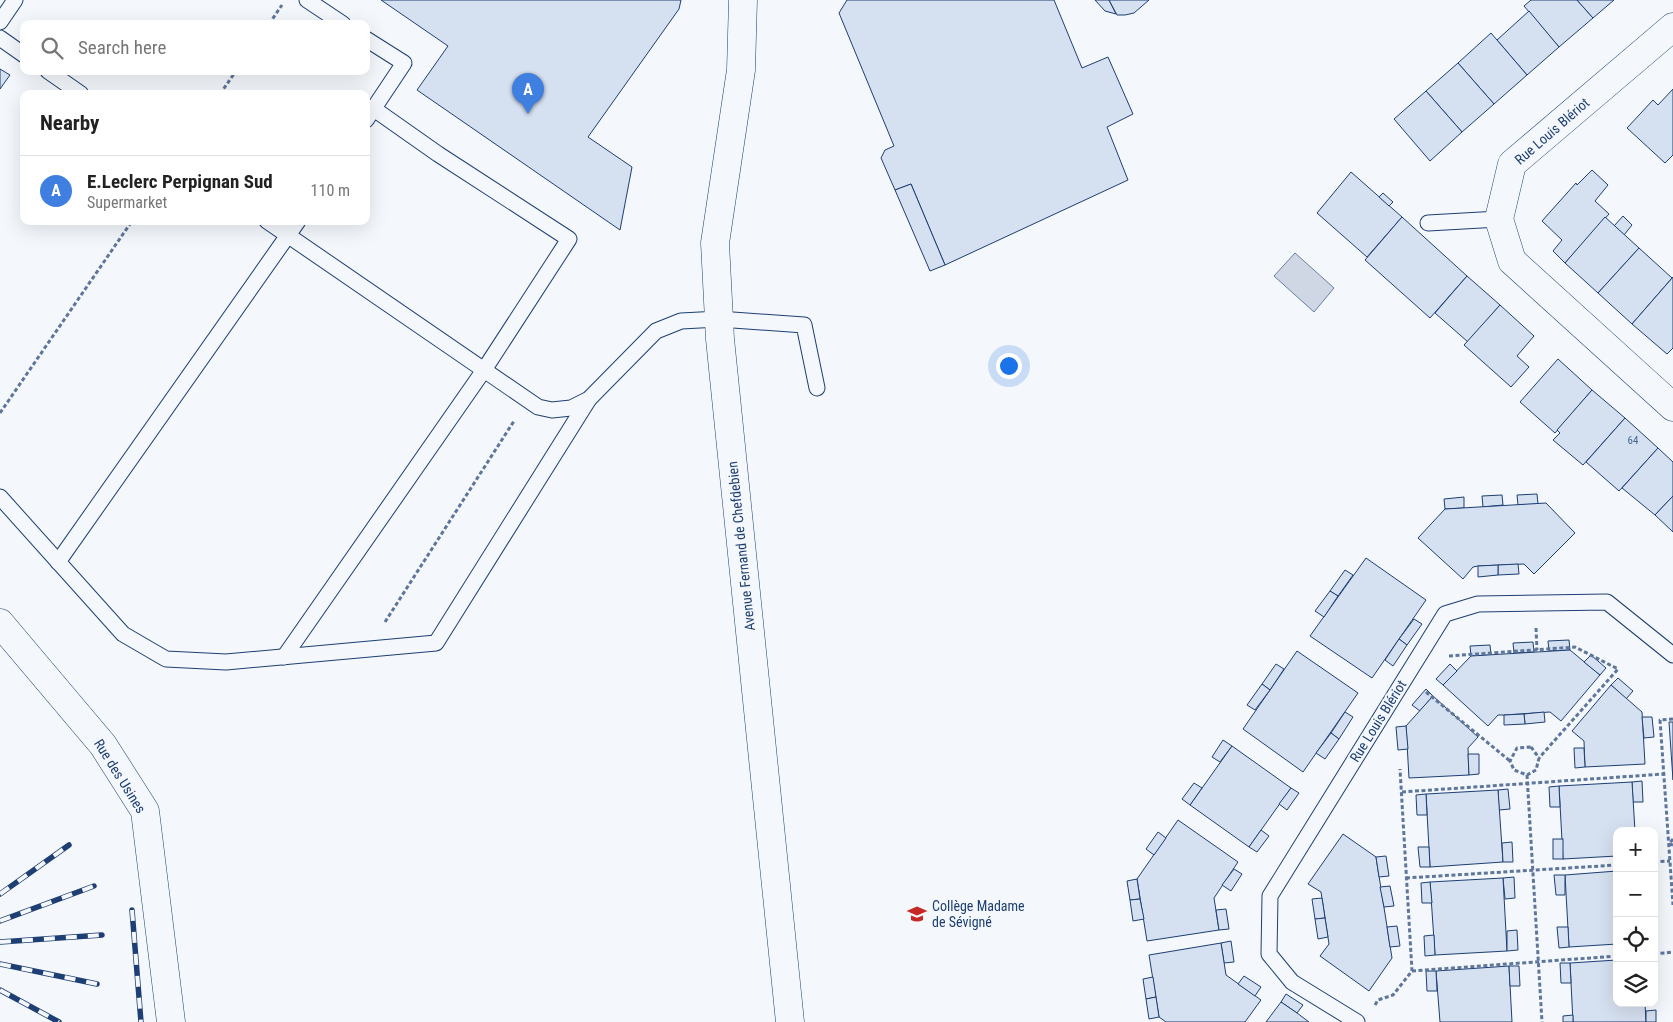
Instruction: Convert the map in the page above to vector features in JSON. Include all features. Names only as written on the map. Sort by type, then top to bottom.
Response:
[{"type":"street","name":"Avenue Fernand de Chefdebien","points":[[743,0],[741,70],[716,243],[719,319],[790,1022]]},
{"type":"street","name":"Avenue Fernand de Chefdebien","points":[[741,70],[763,0]]},
{"type":"street","name":"Rue Louis Blériot","points":[[1499,219],[1512,164],[1673,27]]},
{"type":"street","points":[[1499,219],[1512,261],[1673,407]]},
{"type":"street","name":"Rue des Usines","points":[[0,623],[103,746],[145,811],[171,1022]]},
{"type":"lane","points":[[0,22],[15,0]]},
{"type":"lane","points":[[307,0],[337,20]]},
{"type":"lane","points":[[0,38],[20,52]]},
{"type":"lane","points":[[284,657],[484,370],[569,239],[438,154],[370,114],[404,63],[370,42]]},
{"type":"lane","points":[[54,75],[75,90]]},
{"type":"lane","points":[[1428,223],[1499,219]]},
{"type":"lane","points":[[273,225],[538,406],[552,410],[571,408],[589,399]]},
{"type":"lane","points":[[58,562],[296,225]]},
{"type":"lane","points":[[0,497],[123,634],[166,659],[226,662],[436,643],[589,399],[656,331],[681,321],[719,319],[804,325],[817,388]]},
{"type":"lane","name":"Rue Louis Blériot","points":[[1356,1022],[1292,982],[1270,954],[1270,896],[1445,614],[1478,604],[1607,602],[1673,655]]},
{"type":"path","points":[[272,20],[285,0]]},
{"type":"path","points":[[223,90],[233,75]]},
{"type":"path","points":[[0,413],[129,225]]},
{"type":"path","points":[[386,648],[384,624],[528,400]]},
{"type":"path","points":[[1447,656],[1575,647],[1618,669],[1539,758],[1536,770],[1527,775]]},
{"type":"path","points":[[1406,675],[1510,761],[1514,770],[1527,775]]},
{"type":"path","points":[[1673,719],[1660,720],[1671,845],[1670,861],[1673,905]]},
{"type":"path","points":[[1510,761],[1517,748],[1531,747],[1539,758]]},
{"type":"path","points":[[1373,1007],[1378,1000],[1393,995],[1412,970],[1400,768]]},
{"type":"path","points":[[1402,792],[1664,774]]},
{"type":"path","points":[[1527,775],[1542,1022]]},
{"type":"path","points":[[1671,845],[1673,839]]},
{"type":"path","points":[[1658,862],[1670,861]]},
{"type":"path","points":[[1406,878],[1613,864]]},
{"type":"path","points":[[1658,954],[1673,952]]},
{"type":"path","points":[[1412,970],[1613,956]]},
{"type":"shaded area","points":[[1295,253],[1334,288],[1314,312],[1274,276]]},
{"type":"building","points":[[381,0],[681,0],[679,9],[588,137],[632,167],[620,230],[417,90],[448,46]]},
{"type":"building","points":[[847,0],[1054,0],[1082,68],[1108,57],[1133,114],[1107,127],[1128,180],[945,265],[911,184],[895,190],[881,158],[885,150],[894,146],[839,13]]},
{"type":"building","points":[[1095,0],[1109,0],[1116,14],[1105,11]]},
{"type":"building","points":[[1109,0],[1149,0],[1134,13],[1117,15]]},
{"type":"building","points":[[1531,0],[1577,0],[1593,18],[1559,47],[1524,6]]},
{"type":"building","points":[[1577,0],[1614,0],[1593,18]]},
{"type":"building","points":[[1529,11],[1559,47],[1527,75],[1497,40]]},
{"type":"building","points":[[1491,33],[1527,75],[1494,104],[1458,63]]},
{"type":"building","points":[[1458,63],[1494,104],[1462,132],[1426,91]]},
{"type":"building","points":[[0,69],[10,75],[0,89]]},
{"type":"building","points":[[1673,89],[1673,155],[1665,163],[1627,128],[1653,100],[1658,105]]},
{"type":"building","points":[[1426,91],[1462,132],[1430,161],[1394,119]]},
{"type":"building","points":[[1592,170],[1608,185],[1595,201],[1609,214],[1565,263],[1553,251],[1562,240],[1542,221],[1576,183],[1577,185]]},
{"type":"building","points":[[1351,172],[1402,217],[1367,257],[1317,213]]},
{"type":"building","points":[[911,184],[945,265],[930,271],[895,190]]},
{"type":"building","points":[[1383,193],[1393,202],[1389,206],[1379,197]]},
{"type":"building","points":[[1623,216],[1632,225],[1624,235],[1614,226]]},
{"type":"building","points":[[1402,217],[1467,276],[1430,318],[1365,260]]},
{"type":"building","points":[[1605,217],[1639,248],[1598,293],[1565,263]]},
{"type":"building","points":[[1639,248],[1672,278],[1632,324],[1598,293]]},
{"type":"building","points":[[1467,276],[1500,305],[1468,342],[1435,313]]},
{"type":"building","points":[[1673,277],[1673,348],[1667,354],[1632,324]]},
{"type":"building","points":[[1500,305],[1534,336],[1517,356],[1529,367],[1511,387],[1464,345]]},
{"type":"building","points":[[1558,359],[1592,390],[1555,433],[1520,402]]},
{"type":"building","points":[[1592,390],[1625,418],[1583,465],[1553,440],[1560,433],[1557,430]]},
{"type":"building","points":[[1625,418],[1658,448],[1619,491],[1586,462]]},
{"type":"building","points":[[1658,448],[1673,462],[1673,496],[1655,515],[1622,488]]},
{"type":"building","points":[[1537,494],[1538,504],[1518,505],[1517,495]]},
{"type":"building","points":[[1502,495],[1503,505],[1483,507],[1482,496]]},
{"type":"building","points":[[1673,496],[1673,532],[1655,515]]},
{"type":"building","points":[[1464,497],[1464,508],[1445,509],[1444,499]]},
{"type":"building","points":[[1546,503],[1575,533],[1534,574],[1524,564],[1478,566],[1473,567],[1463,579],[1418,538],[1445,509]]},
{"type":"building","points":[[1366,558],[1426,600],[1372,678],[1310,636]]},
{"type":"building","points":[[1518,564],[1519,574],[1498,575],[1498,565]]},
{"type":"building","points":[[1498,565],[1498,575],[1478,577],[1478,566]]},
{"type":"building","points":[[1345,570],[1353,575],[1338,596],[1330,591]]},
{"type":"building","points":[[1330,591],[1338,596],[1324,617],[1315,611]]},
{"type":"building","points":[[1414,619],[1422,624],[1407,645],[1399,639]]},
{"type":"building","points":[[1399,639],[1407,645],[1393,666],[1385,660]]},
{"type":"building","points":[[1569,640],[1570,650],[1549,651],[1548,641]]},
{"type":"building","points":[[1533,642],[1534,652],[1514,653],[1513,643]]},
{"type":"building","points":[[1490,645],[1491,655],[1471,656],[1470,646]]},
{"type":"building","points":[[1570,650],[1600,675],[1561,721],[1550,712],[1498,715],[1488,726],[1443,685],[1471,656]]},
{"type":"building","points":[[1297,651],[1358,693],[1303,772],[1243,729]]},
{"type":"building","points":[[1591,655],[1606,668],[1600,675],[1584,662]]},
{"type":"building","points":[[1276,664],[1284,669],[1270,690],[1262,684]]},
{"type":"building","points":[[1450,664],[1457,671],[1443,685],[1436,679]]},
{"type":"building","points":[[1618,678],[1633,691],[1626,699],[1611,685]]},
{"type":"building","points":[[1262,684],[1270,690],[1255,710],[1247,705]]},
{"type":"building","points":[[1611,685],[1642,712],[1645,764],[1585,767],[1584,741],[1572,731]]},
{"type":"building","points":[[1426,689],[1433,696],[1420,711],[1412,705]]},
{"type":"building","points":[[1433,696],[1478,737],[1468,748],[1469,775],[1409,778],[1406,726]]},
{"type":"building","points":[[1345,712],[1353,717],[1339,739],[1331,733]]},
{"type":"building","points":[[1544,712],[1545,722],[1525,724],[1524,714]]},
{"type":"building","points":[[1524,714],[1525,724],[1504,725],[1504,715]]},
{"type":"building","points":[[1642,717],[1652,717],[1654,737],[1644,738]]},
{"type":"building","points":[[1669,722],[1673,722],[1673,780]]},
{"type":"building","points":[[1406,726],[1408,749],[1398,750],[1396,727]]},
{"type":"building","points":[[1331,733],[1339,739],[1325,759],[1316,753]]},
{"type":"building","points":[[1223,740],[1232,746],[1220,762],[1212,757]]},
{"type":"building","points":[[1232,746],[1291,788],[1249,847],[1190,805]]},
{"type":"building","points":[[1574,748],[1584,748],[1585,767],[1575,768]]},
{"type":"building","points":[[1468,754],[1479,754],[1479,774],[1469,775]]},
{"type":"building","points":[[1642,781],[1643,802],[1633,802],[1632,782]]},
{"type":"building","points":[[1632,782],[1635,827],[1613,827],[1613,856],[1563,859],[1559,786]]},
{"type":"building","points":[[1194,783],[1202,788],[1190,805],[1182,799]]},
{"type":"building","points":[[1559,786],[1560,807],[1550,807],[1549,787]]},
{"type":"building","points":[[1291,788],[1299,793],[1287,810],[1279,804]]},
{"type":"building","points":[[1508,789],[1510,809],[1499,810],[1498,790]]},
{"type":"building","points":[[1498,790],[1503,862],[1430,867],[1426,794]]},
{"type":"building","points":[[1426,794],[1427,815],[1417,815],[1416,795]]},
{"type":"building","points":[[1178,820],[1238,862],[1214,898],[1219,930],[1147,941],[1137,879]]},
{"type":"building","points":[[1261,830],[1269,836],[1257,852],[1249,847]]},
{"type":"building","points":[[1158,832],[1166,838],[1154,855],[1146,849]]},
{"type":"building","points":[[1343,834],[1376,857],[1392,958],[1369,991],[1320,956],[1329,944],[1321,892],[1308,884]]},
{"type":"building","points":[[1553,839],[1563,839],[1563,859],[1553,859]]},
{"type":"building","points":[[1512,842],[1513,862],[1503,862],[1502,843]]},
{"type":"building","points":[[1418,847],[1429,847],[1430,867],[1420,867]]},
{"type":"building","points":[[1386,856],[1389,876],[1379,877],[1376,857]]},
{"type":"building","points":[[1234,869],[1242,874],[1231,891],[1222,885]]},
{"type":"building","points":[[1613,871],[1613,944],[1569,947],[1565,875]]},
{"type":"building","points":[[1554,875],[1565,875],[1565,895],[1556,895]]},
{"type":"building","points":[[1514,877],[1515,898],[1505,899],[1503,878]]},
{"type":"building","points":[[1503,878],[1507,951],[1435,955],[1430,882]]},
{"type":"building","points":[[1137,879],[1140,899],[1130,900],[1127,881]]},
{"type":"building","points":[[1430,882],[1432,903],[1422,903],[1421,883]]},
{"type":"building","points":[[1390,886],[1394,906],[1384,907],[1380,887]]},
{"type":"building","points":[[1322,898],[1325,918],[1315,919],[1312,899]]},
{"type":"building","points":[[1140,899],[1144,919],[1133,921],[1130,900]]},
{"type":"building","points":[[1226,909],[1229,929],[1219,930],[1216,910]]},
{"type":"building","points":[[1325,918],[1328,937],[1318,939],[1315,919]]},
{"type":"building","points":[[1397,926],[1400,946],[1390,947],[1387,927]]},
{"type":"building","points":[[1557,927],[1568,927],[1569,947],[1559,948]]},
{"type":"building","points":[[1517,930],[1518,950],[1507,951],[1507,931]]},
{"type":"building","points":[[1434,935],[1435,955],[1425,956],[1424,936]]},
{"type":"building","points":[[1231,941],[1234,962],[1224,963],[1221,943]]},
{"type":"building","points":[[1221,943],[1226,975],[1261,1000],[1245,1022],[1166,1022],[1159,1017],[1149,955]]},
{"type":"building","points":[[1613,960],[1613,1007],[1645,1007],[1646,1022],[1573,1022],[1570,963]]},
{"type":"building","points":[[1560,963],[1570,963],[1571,983],[1561,983]]},
{"type":"building","points":[[1509,966],[1512,1022],[1440,1022],[1436,971]]},
{"type":"building","points":[[1509,966],[1519,966],[1520,986],[1510,986]]},
{"type":"building","points":[[1426,971],[1436,971],[1437,991],[1427,991]]},
{"type":"building","points":[[1244,976],[1261,987],[1255,996],[1238,984]]},
{"type":"building","points":[[1153,977],[1156,997],[1146,999],[1143,979]]},
{"type":"building","points":[[1286,994],[1303,1005],[1297,1013],[1281,1002]]},
{"type":"building","points":[[1156,997],[1159,1017],[1149,1019],[1146,999]]},
{"type":"building","points":[[1281,1002],[1297,1013],[1309,1022],[1266,1022]]},
{"type":"building","points":[[1656,1010],[1656,1022],[1646,1022],[1646,1011]]},
{"type":"building","points":[[1573,1015],[1573,1022],[1563,1022],[1563,1016]]},
{"type":"railway","points":[[0,894],[69,845]]},
{"type":"railway","points":[[0,921],[94,886]]},
{"type":"railway","points":[[132,910],[141,1022]]},
{"type":"railway","points":[[0,942],[102,935]]},
{"type":"railway","points":[[0,964],[97,984]]},
{"type":"railway","points":[[0,990],[59,1022]]},
{"type":"place","name":"E.Leclerc Perpignan Sud","points":[[528,114]]},
{"type":"place","name":"Collège Madame de Sévigné","points":[[917,914]]}]
